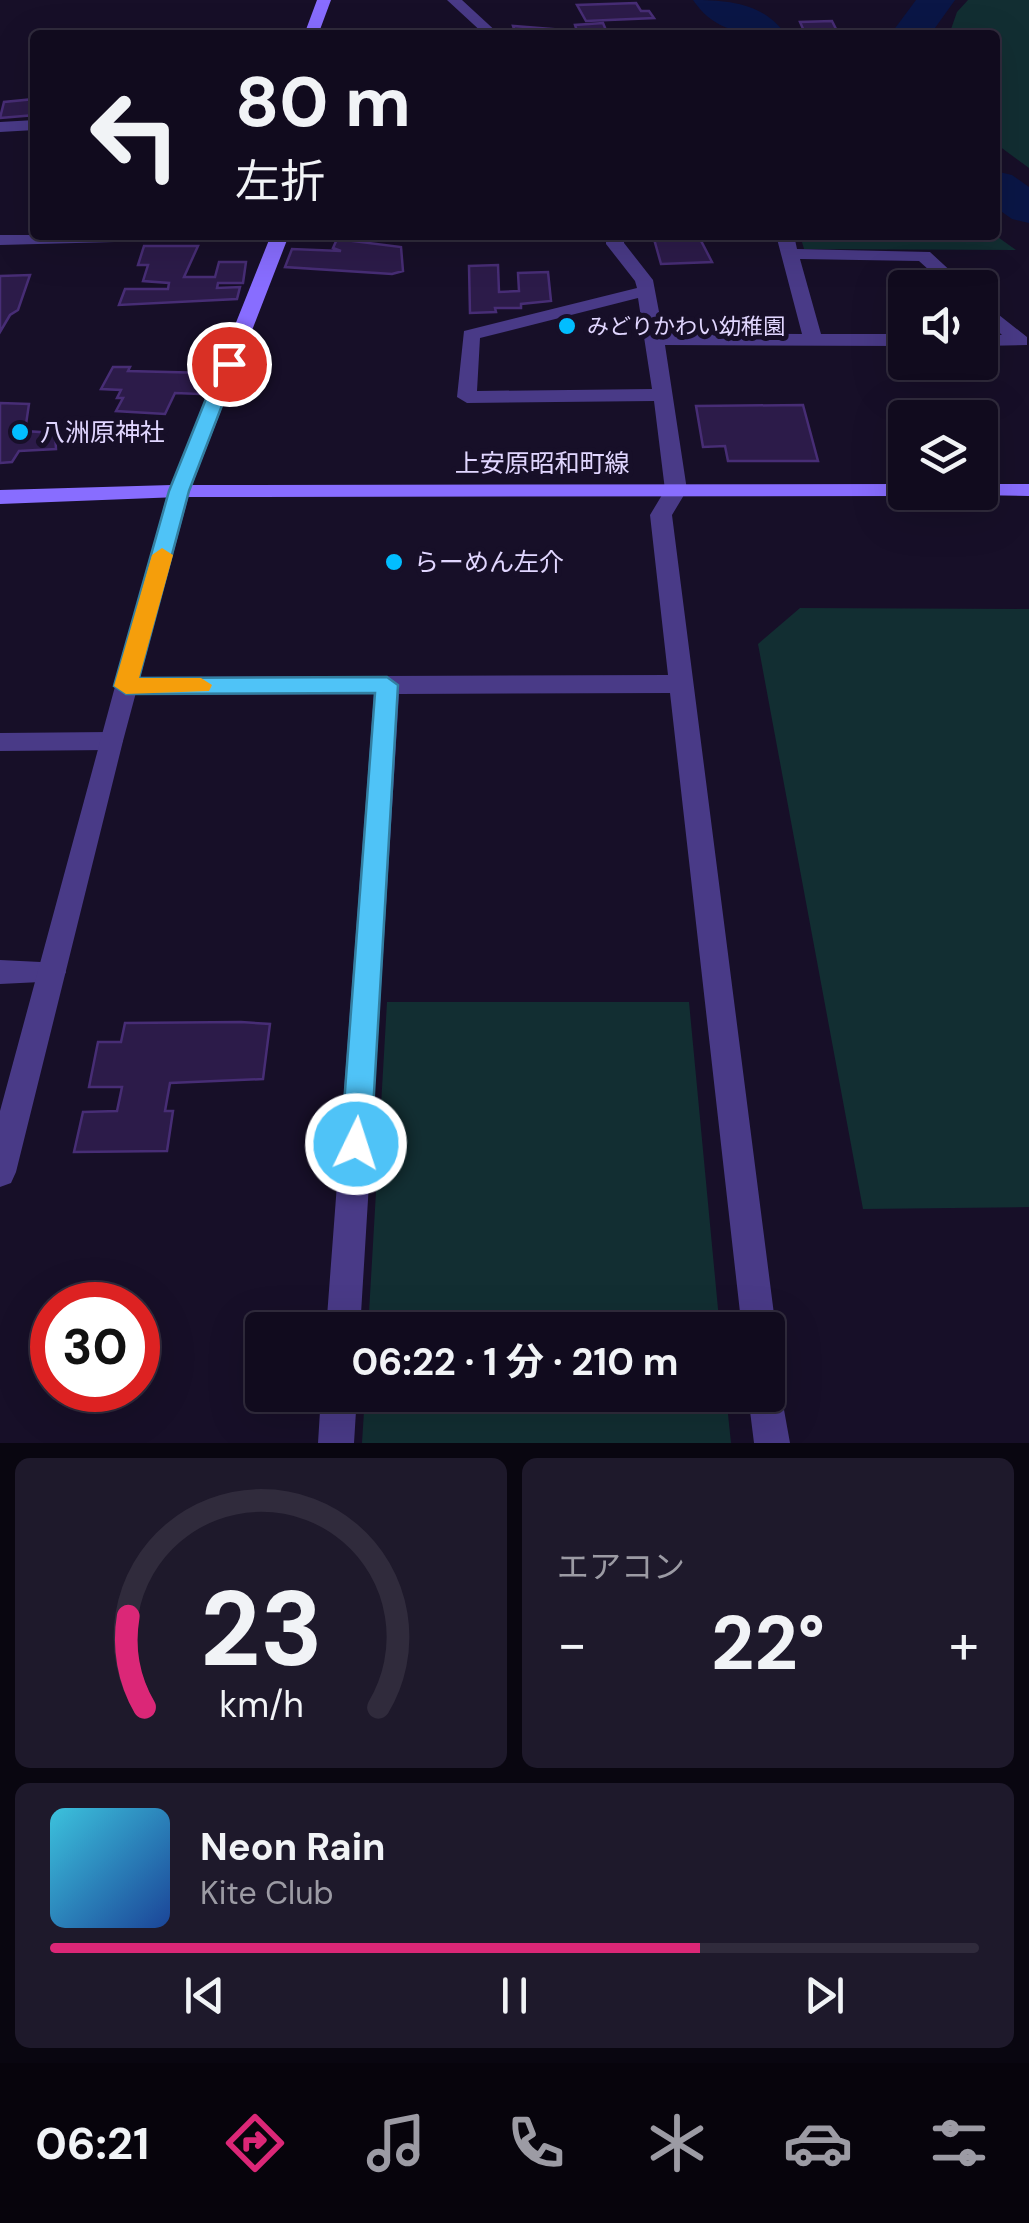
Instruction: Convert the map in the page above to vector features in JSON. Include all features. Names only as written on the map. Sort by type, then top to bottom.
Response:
[{"type":"main road","points":[[313,30],[324,0]]},
{"type":"main road","points":[[179,491],[278,240]]},
{"type":"main road","name":"上安原昭和町線","points":[[0,497],[179,491],[888,490]]},
{"type":"main road","points":[[998,490],[1029,490]]},
{"type":"street","points":[[454,0],[487,30]]},
{"type":"street","points":[[0,128],[30,125]]},
{"type":"street","points":[[0,240],[30,239]]},
{"type":"street","points":[[616,240],[644,280],[664,396],[676,490],[661,516],[756,1312]]},
{"type":"street","points":[[786,240],[813,338]]},
{"type":"street","points":[[790,254],[924,256],[940,270]]},
{"type":"street","points":[[646,290],[471,334],[467,397],[664,396]]},
{"type":"street","points":[[998,322],[1020,341],[998,340]]},
{"type":"street","points":[[655,339],[888,340]]},
{"type":"street","points":[[0,1172],[110,741],[179,491]]},
{"type":"street","points":[[126,686],[681,684]]},
{"type":"street","points":[[345,1312],[387,685]]},
{"type":"street","points":[[0,742],[110,741]]},
{"type":"street","points":[[0,972],[51,972]]},
{"type":"street","points":[[336,1443],[338,1412]]},
{"type":"street","points":[[768,1412],[772,1443]]},
{"type":"green space","points":[[968,0],[1029,0],[1029,168],[1000,147],[1000,30],[951,30],[957,12]]},
{"type":"green space","points":[[1000,239],[1016,250],[804,249],[801,240]]},
{"type":"green space","points":[[800,608],[1029,609],[1029,1207],[863,1209],[758,644]]},
{"type":"green space","points":[[387,1002],[689,1002],[718,1312],[369,1312]]},
{"type":"green space","points":[[364,1412],[728,1412],[731,1443],[362,1443]]},
{"type":"building","points":[[636,3],[654,18],[586,21],[577,5]]},
{"type":"building","points":[[832,21],[836,30],[804,30],[800,22]]},
{"type":"building","points":[[603,23],[606,30],[577,30],[575,25]]},
{"type":"building","points":[[513,26],[564,30],[514,30]]},
{"type":"building","points":[[30,99],[30,115],[0,118],[4,102]]},
{"type":"building","points":[[337,240],[401,247],[403,271],[392,274],[285,267],[292,249],[341,251],[333,248]]},
{"type":"building","points":[[654,240],[701,240],[712,262],[661,264]]},
{"type":"building","points":[[144,246],[198,246],[184,277],[215,277],[219,262],[246,262],[243,283],[218,283],[217,288],[240,287],[237,299],[119,305],[125,289],[168,289],[169,283],[143,281],[148,265],[138,265]]},
{"type":"building","points":[[144,246],[198,246],[184,277],[215,277],[219,262],[246,262],[243,283],[218,283],[217,288],[240,287],[237,299],[119,305],[125,289],[168,289],[169,283],[143,281],[148,265],[138,265]]},
{"type":"building","points":[[498,265],[499,292],[519,291],[518,273],[548,272],[551,301],[470,313],[469,266]]},
{"type":"building","points":[[30,275],[18,310],[10,315],[0,332],[0,276]]},
{"type":"building","points":[[113,367],[130,367],[128,371],[208,373],[200,394],[175,393],[165,414],[116,411],[123,398],[117,398],[121,390],[101,389]]},
{"type":"building","name":"八洲原神社","points":[[0,403],[29,404],[25,431],[55,433],[56,449],[19,451],[12,462],[0,463]]},
{"type":"building","points":[[803,405],[818,461],[728,461],[725,446],[703,447],[696,406]]},
{"type":"building","points":[[125,1023],[270,1024],[263,1079],[170,1083],[165,1111],[173,1111],[167,1151],[74,1152],[83,1112],[117,1111],[122,1087],[89,1087],[98,1042],[121,1042]]},
{"type":"waterway","points":[[712,0],[758,30]]},
{"type":"waterway","points":[[914,30],[936,0]]},
{"type":"waterway","points":[[1000,189],[1029,209]]},
{"type":"slow traffic","points":[[162,555],[126,686],[201,685]]},
{"type":"place","name":"みどりかわい幼稚園","points":[[567,326]]},
{"type":"place","name":"八洲原神社","points":[[20,432]]},
{"type":"place","name":"らーめん左介","points":[[394,562]]},
{"type":"route","points":[[229,364],[179,491],[126,686],[387,685],[356,1144]]}]
